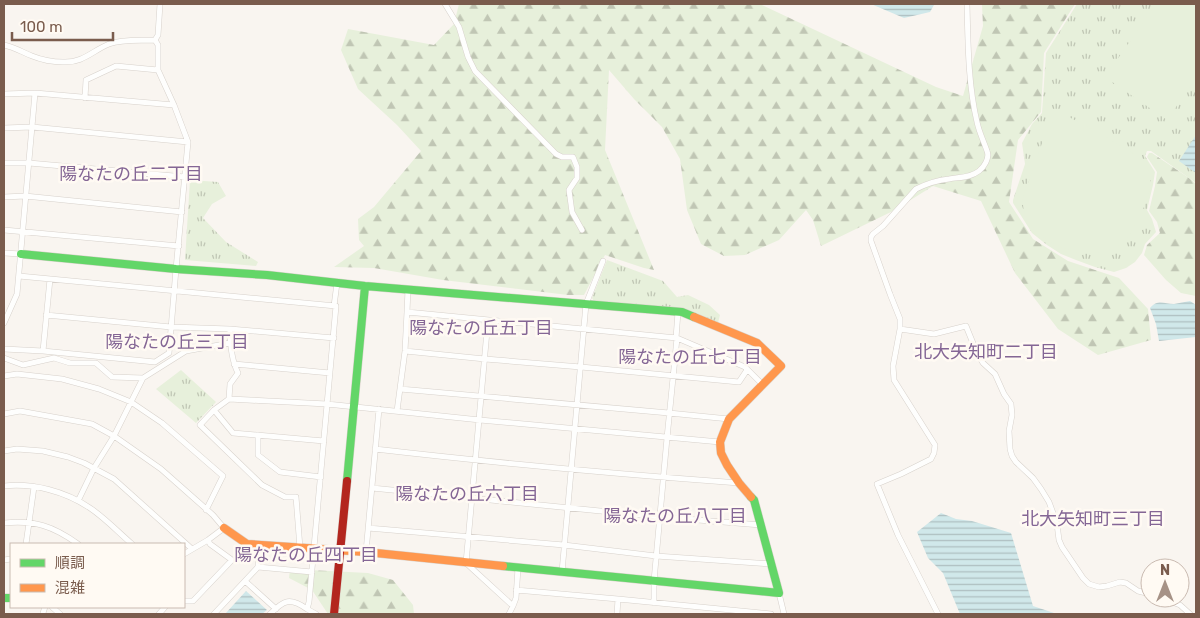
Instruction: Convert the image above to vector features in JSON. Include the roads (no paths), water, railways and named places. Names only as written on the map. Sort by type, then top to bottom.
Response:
[{"type":"street","points":[[155,40],[158,35],[160,4]]},
{"type":"street","points":[[445,4],[460,27],[468,57],[475,71],[556,154],[562,157],[573,157],[577,168],[576,178],[569,190],[572,212],[582,230]]},
{"type":"street","points":[[938,614],[898,535],[877,484],[902,474],[930,459],[934,453],[935,445],[894,380],[893,366],[900,319],[872,241],[873,234],[883,226],[916,189],[947,179],[970,176],[986,163],[988,154],[977,124],[972,98],[967,4]]},
{"type":"street","points":[[4,44],[43,60],[71,62],[79,60],[108,44],[120,41],[155,40]]},
{"type":"street","points":[[4,349],[155,362],[169,353],[188,142],[158,70],[158,45],[155,40]]},
{"type":"street","points":[[84,98],[86,80],[116,66],[158,70]]},
{"type":"street","points":[[4,94],[35,93],[174,105]]},
{"type":"street","points":[[4,323],[17,294],[35,93]]},
{"type":"street","points":[[4,128],[32,127],[188,142]]},
{"type":"street","points":[[4,163],[29,163],[185,177]]},
{"type":"street","points":[[4,197],[25,196],[182,212]]},
{"type":"street","points":[[4,230],[179,246]]},
{"type":"street","points":[[4,253],[176,269],[267,275],[365,286],[682,312],[756,343],[781,366],[729,419],[720,442],[721,453],[739,483],[754,500],[784,614]]},
{"type":"street","points":[[562,572],[586,304],[603,261]]},
{"type":"street","points":[[19,276],[334,306]]},
{"type":"street","points":[[43,351],[50,279]]},
{"type":"street","points":[[307,609],[334,338],[336,306],[334,306],[337,283]]},
{"type":"street","points":[[334,614],[365,286]]},
{"type":"street","points":[[397,411],[405,351],[408,289]]},
{"type":"street","points":[[407,312],[677,338],[745,367],[763,385]]},
{"type":"street","points":[[654,602],[656,556],[678,312]]},
{"type":"street","points":[[46,315],[171,327],[230,329],[334,338]]},
{"type":"street","points":[[466,563],[488,320]]},
{"type":"street","points":[[900,329],[934,334],[966,326],[977,353],[983,363],[995,374],[1011,404],[1009,432],[1012,456],[1033,478],[1049,502],[1057,524],[1062,547],[1089,584],[1099,587],[1120,582],[1126,583],[1140,592]]},
{"type":"street","points":[[229,399],[230,384],[238,373],[234,364],[230,343],[230,329]]},
{"type":"street","points":[[78,501],[143,378],[186,351],[230,343]]},
{"type":"street","points":[[405,351],[739,382],[747,370]]},
{"type":"street","points":[[4,358],[23,365],[54,358],[70,363],[96,363],[112,376],[143,378]]},
{"type":"street","points":[[234,364],[330,373]]},
{"type":"street","points":[[4,376],[17,374],[62,379],[98,389],[131,402],[162,423],[223,476],[206,510]]},
{"type":"street","points":[[400,390],[729,419]]},
{"type":"street","points":[[300,548],[296,497],[284,497],[262,485],[200,425],[214,410],[229,399],[327,404],[720,442]]},
{"type":"street","points":[[366,552],[379,409]]},
{"type":"street","points":[[214,410],[233,433],[324,441]]},
{"type":"street","points":[[4,414],[20,411],[92,424],[114,436],[161,469],[218,520],[224,528],[247,544],[366,552],[779,593]]},
{"type":"street","points":[[258,435],[258,456],[280,472],[321,477]]},
{"type":"street","points":[[4,451],[17,449],[43,451],[68,457],[94,468],[114,479],[192,549]]},
{"type":"street","points":[[375,449],[663,478],[739,483]]},
{"type":"street","points":[[4,486],[34,487],[64,494],[100,516],[131,543]]},
{"type":"street","points":[[26,543],[34,487]]},
{"type":"street","points":[[372,488],[660,517],[761,525]]},
{"type":"street","points":[[4,523],[15,522],[44,525],[76,543]]},
{"type":"street","points":[[185,553],[224,528]]},
{"type":"street","points":[[368,528],[564,545],[656,556],[771,564]]},
{"type":"street","points":[[185,601],[193,601],[232,560],[210,544],[208,540]]},
{"type":"street","points":[[214,614],[258,567],[259,545]]},
{"type":"street","points":[[466,563],[513,606]]},
{"type":"street","points":[[258,567],[312,572]]},
{"type":"street","points":[[509,614],[516,598],[518,568]]},
{"type":"street","points":[[245,581],[276,608]]},
{"type":"street","points":[[516,590],[618,598],[771,614]]},
{"type":"street","points":[[617,614],[618,598]]},
{"type":"street","points":[[270,614],[283,603],[290,601],[296,602],[316,614]]},
{"type":"water","points":[[871,4],[937,4],[934,5],[930,12],[904,18]]},
{"type":"water","points":[[1196,135],[1196,173],[1179,161]]},
{"type":"water","points":[[1190,301],[1196,305],[1196,337],[1159,341],[1156,324],[1150,308],[1158,303],[1174,304]]},
{"type":"water","points":[[941,513],[956,519],[972,521],[1011,533],[1033,606],[1057,614],[960,614],[943,573],[928,558],[917,532]]},
{"type":"water","points":[[246,591],[267,610],[262,614],[225,614]]},
{"type":"district","name":"陽なたの丘二丁目","points":[[131,174]]},
{"type":"district","name":"陽なたの丘五丁目","points":[[481,328]]},
{"type":"district","name":"陽なたの丘三丁目","points":[[177,342]]},
{"type":"district","name":"北大矢知町二丁目","points":[[986,352]]},
{"type":"district","name":"陽なたの丘七丁目","points":[[690,357]]},
{"type":"district","name":"陽なたの丘六丁目","points":[[467,494]]},
{"type":"district","name":"陽なたの丘八丁目","points":[[675,516]]},
{"type":"district","name":"北大矢知町三丁目","points":[[1093,519]]},
{"type":"district","name":"陽なたの丘四丁目","points":[[306,555]]}]
